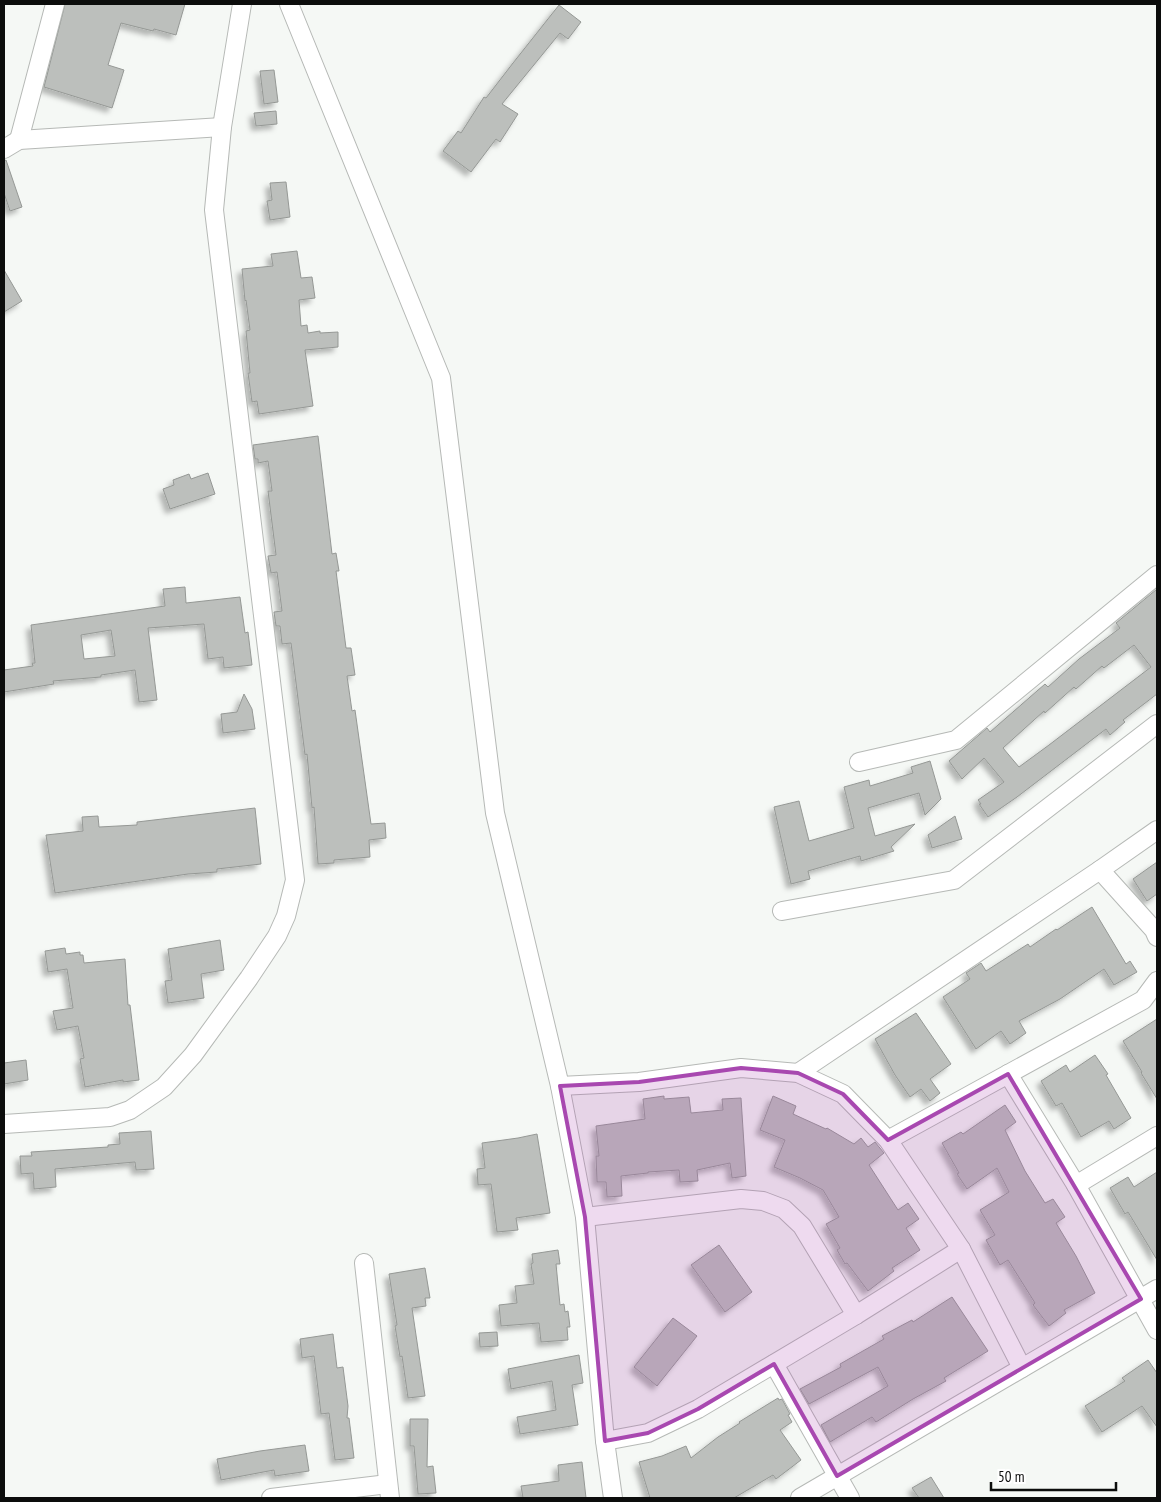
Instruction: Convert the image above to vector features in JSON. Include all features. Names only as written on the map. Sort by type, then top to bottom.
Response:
[{"type":"street","points":[[19,140],[55,4]]},
{"type":"street","points":[[4,1124],[110,1117],[130,1110],[164,1087],[193,1056],[277,936],[286,916],[295,880],[214,210],[222,127],[242,4]]},
{"type":"street","points":[[289,4],[441,378],[495,813],[560,1086],[585,1217],[605,1441],[613,1498]]},
{"type":"street","points":[[4,149],[19,140],[222,127]]},
{"type":"street","points":[[859,762],[956,740],[1157,575]]},
{"type":"street","points":[[782,911],[954,880],[1157,724]]},
{"type":"street","points":[[798,1073],[1157,830]]},
{"type":"street","points":[[1100,870],[1154,930],[1157,937]]},
{"type":"street","points":[[888,1140],[1143,1000],[1157,981]]},
{"type":"street","points":[[560,1086],[638,1082],[741,1068],[798,1073],[844,1094],[888,1140],[961,1249],[1022,1368]]},
{"type":"street","points":[[1008,1074],[1076,1184],[1157,1330]]},
{"type":"street","points":[[1076,1184],[1157,1136]]},
{"type":"street","points":[[585,1217],[741,1199],[763,1201],[784,1209],[802,1226],[856,1315]]},
{"type":"street","points":[[605,1441],[648,1433],[698,1409],[856,1315],[961,1249]]},
{"type":"street","points":[[271,1498],[389,1491],[364,1263]]},
{"type":"street","points":[[800,1498],[1157,1289]]},
{"type":"street","points":[[774,1364],[850,1498]]},
{"type":"highlighted area","points":[[741,1068],[798,1073],[843,1094],[888,1140],[1008,1074],[1141,1299],[837,1476],[774,1364],[698,1409],[648,1433],[605,1441],[585,1217],[560,1086],[639,1082]]},
{"type":"building","points":[[65,4],[185,4],[176,35],[121,23],[108,65],[124,70],[112,108],[44,87]]},
{"type":"building","points":[[559,5],[581,22],[568,39],[560,33],[502,104],[518,114],[500,142],[496,139],[471,172],[443,151],[458,131],[461,133],[484,97],[486,98]]},
{"type":"building","points":[[274,70],[278,102],[264,104],[260,71]]},
{"type":"building","points":[[276,111],[277,124],[256,126],[254,113]]},
{"type":"building","points":[[6,160],[22,207],[10,211],[4,193],[4,161]]},
{"type":"building","points":[[286,182],[290,217],[270,220],[267,201],[272,200],[270,183]]},
{"type":"building","points":[[297,251],[301,278],[312,277],[315,298],[299,300],[301,326],[307,325],[308,333],[320,331],[320,333],[338,332],[338,347],[305,350],[313,406],[259,414],[257,401],[252,402],[248,373],[250,373],[246,331],[250,330],[242,269],[273,266],[271,254]]},
{"type":"building","points":[[4,270],[22,301],[4,312]]},
{"type":"building","points":[[318,436],[332,554],[336,553],[339,571],[336,571],[346,648],[351,648],[355,675],[347,676],[352,711],[355,710],[371,824],[385,823],[386,838],[369,840],[370,857],[334,860],[334,863],[318,864],[314,807],[312,808],[307,754],[305,755],[291,643],[282,644],[280,626],[276,626],[274,612],[282,611],[277,572],[271,573],[268,556],[276,555],[268,491],[272,491],[268,461],[258,463],[258,459],[255,459],[253,445]]},
{"type":"building","points":[[208,473],[215,494],[170,509],[163,489],[174,485],[173,480],[189,474],[191,479]]},
{"type":"building","points":[[185,587],[186,603],[240,597],[245,633],[248,632],[252,665],[224,668],[223,657],[208,659],[204,624],[148,628],[157,700],[139,702],[135,670],[101,675],[101,677],[53,681],[54,684],[4,692],[4,670],[33,666],[32,663],[35,663],[31,625],[165,606],[163,589]],"holes":[[[111,630],[115,656],[84,659],[81,635]]]},
{"type":"building","points":[[1157,589],[1157,694],[1123,720],[1125,722],[1110,735],[1106,729],[988,817],[978,800],[1004,782],[984,758],[962,779],[949,761],[987,728],[990,732],[1045,684],[1048,687],[1079,659],[1120,628],[1116,623]],"holes":[[[1134,645],[1151,667],[1019,767],[1003,748],[1074,687],[1076,689],[1102,666],[1104,668]]]},
{"type":"building","points":[[244,694],[252,709],[255,729],[223,733],[221,714],[237,712]]},
{"type":"building","points":[[930,761],[941,799],[925,815],[919,793],[868,808],[875,836],[915,824],[891,847],[894,851],[861,861],[860,856],[808,871],[810,879],[791,884],[774,807],[799,801],[809,841],[854,828],[844,787],[869,780],[870,786],[913,773],[911,767]]},
{"type":"building","points":[[255,808],[261,864],[217,869],[217,872],[188,874],[55,893],[46,835],[83,831],[82,817],[98,816],[99,827],[137,825],[137,822]]},
{"type":"building","points":[[955,816],[962,839],[932,848],[928,835]]},
{"type":"building","points":[[1157,862],[1157,894],[1147,901],[1133,879]]},
{"type":"building","points":[[1092,907],[1126,964],[1130,961],[1137,972],[1114,985],[1104,969],[1060,999],[1019,1021],[1026,1033],[1010,1044],[1001,1031],[976,1049],[943,997],[970,979],[966,973],[981,963],[986,971],[1028,944],[1030,947]]},
{"type":"building","points":[[220,940],[224,970],[201,974],[204,998],[168,1003],[165,981],[172,980],[168,949]]},
{"type":"building","points":[[65,948],[66,954],[80,952],[80,955],[83,955],[84,963],[125,959],[128,1005],[130,1005],[139,1080],[123,1082],[123,1080],[85,1087],[80,1059],[84,1058],[78,1026],[57,1030],[53,1011],[73,1008],[67,969],[48,972],[45,951]]},
{"type":"building","points":[[916,1013],[951,1064],[930,1079],[940,1093],[930,1101],[921,1089],[910,1097],[875,1039]]},
{"type":"building","points":[[1157,1019],[1157,1099],[1123,1041]]},
{"type":"building","points":[[1095,1055],[1108,1074],[1106,1075],[1131,1118],[1114,1129],[1109,1121],[1081,1137],[1062,1103],[1056,1106],[1041,1081],[1066,1065],[1070,1072]]},
{"type":"building","points":[[26,1060],[28,1080],[4,1084],[4,1063]]},
{"type":"building","points":[[664,1096],[664,1099],[689,1097],[691,1113],[723,1110],[722,1099],[741,1098],[746,1176],[732,1178],[730,1163],[697,1170],[698,1181],[680,1182],[679,1170],[621,1176],[622,1196],[607,1197],[606,1182],[597,1182],[596,1156],[599,1156],[596,1126],[645,1119],[643,1099]]},
{"type":"building","points":[[773,1096],[796,1106],[793,1114],[827,1128],[854,1144],[861,1138],[868,1147],[875,1142],[884,1153],[869,1165],[898,1210],[908,1203],[919,1219],[906,1228],[920,1250],[892,1268],[894,1271],[868,1291],[847,1263],[845,1264],[837,1250],[840,1248],[826,1224],[839,1217],[823,1190],[774,1167],[785,1140],[760,1130]]},
{"type":"building","points":[[1005,1105],[1016,1122],[1005,1130],[1025,1171],[1045,1203],[1053,1199],[1065,1217],[1056,1223],[1095,1293],[1064,1310],[1066,1313],[1049,1326],[1033,1305],[1035,1303],[1008,1260],[1000,1265],[986,1240],[995,1235],[980,1210],[1009,1192],[997,1168],[967,1189],[957,1174],[959,1173],[942,1143],[961,1132],[963,1134]]},
{"type":"building","points":[[151,1131],[154,1169],[136,1170],[135,1162],[55,1169],[56,1187],[34,1189],[33,1173],[21,1174],[20,1156],[32,1156],[31,1152],[108,1147],[108,1145],[120,1144],[119,1133]]},
{"type":"building","points":[[537,1134],[550,1213],[516,1218],[518,1230],[497,1232],[491,1184],[478,1185],[477,1169],[485,1168],[482,1143]]},
{"type":"building","points":[[1157,1172],[1157,1260],[1128,1212],[1125,1214],[1110,1188],[1128,1177],[1134,1187]]},
{"type":"building","points":[[719,1245],[752,1292],[725,1312],[691,1265]]},
{"type":"building","points":[[558,1250],[560,1264],[556,1264],[560,1305],[564,1304],[565,1312],[568,1311],[570,1327],[567,1327],[568,1340],[541,1342],[539,1323],[501,1326],[499,1305],[517,1303],[515,1286],[534,1284],[531,1264],[533,1263],[532,1254]]},
{"type":"building","points":[[425,1268],[430,1298],[425,1298],[426,1306],[412,1308],[425,1396],[408,1398],[402,1356],[400,1357],[395,1326],[397,1325],[389,1274]]},
{"type":"building","points":[[952,1297],[988,1351],[944,1378],[946,1381],[876,1422],[872,1417],[830,1442],[821,1425],[888,1386],[878,1367],[809,1404],[800,1389],[841,1367],[840,1364],[884,1339],[882,1336],[912,1320],[913,1322]]},
{"type":"building","points":[[673,1318],[697,1336],[657,1386],[634,1367]]},
{"type":"building","points":[[497,1332],[498,1346],[480,1347],[479,1333]]},
{"type":"building","points":[[333,1334],[337,1368],[343,1367],[348,1406],[347,1418],[349,1418],[354,1458],[335,1460],[329,1413],[321,1414],[314,1356],[302,1358],[300,1339]]},
{"type":"building","points":[[579,1355],[583,1383],[572,1385],[578,1425],[520,1434],[517,1417],[556,1410],[552,1381],[511,1389],[508,1369]]},
{"type":"building","points":[[1148,1360],[1157,1373],[1157,1427],[1142,1406],[1102,1432],[1085,1406],[1125,1381],[1122,1378]]},
{"type":"building","points":[[778,1398],[779,1400],[782,1399],[792,1422],[780,1430],[801,1460],[776,1479],[773,1475],[734,1498],[650,1498],[639,1462],[662,1456],[686,1446],[691,1458],[739,1422]]},
{"type":"building","points":[[410,1419],[428,1419],[427,1467],[433,1466],[436,1493],[418,1494],[414,1446],[410,1446]]},
{"type":"building","points":[[305,1445],[309,1471],[275,1476],[274,1470],[221,1480],[217,1459]]},
{"type":"building","points":[[582,1462],[586,1498],[523,1498],[521,1486],[559,1481],[558,1465]]},
{"type":"building","points":[[931,1477],[944,1498],[919,1498],[912,1488]]}]
